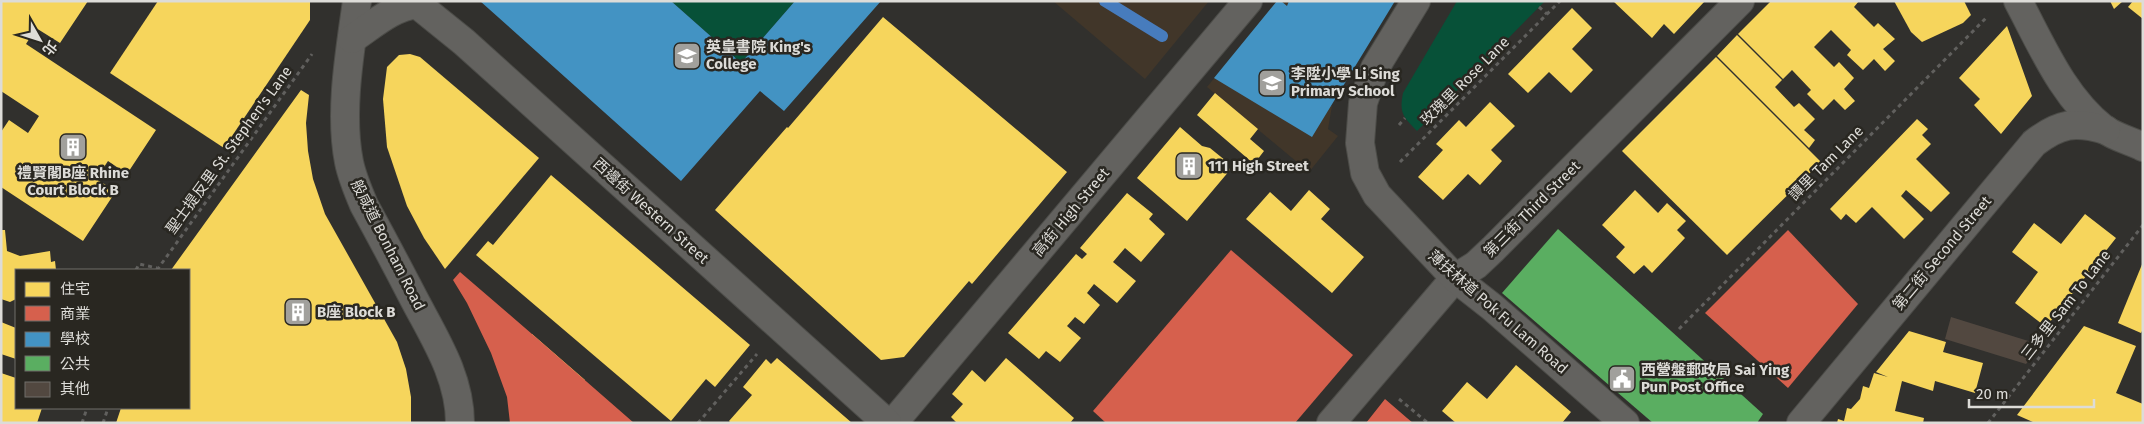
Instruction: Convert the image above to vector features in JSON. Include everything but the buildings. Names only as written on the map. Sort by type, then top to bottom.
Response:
[{"type":"main road","name":"般咸道 Bonham Road","points":[[357,1],[346,90],[348,161],[354,183],[364,205],[442,350],[454,377],[460,407],[460,423]]},
{"type":"main road","name":"高街 High Street","points":[[893,423],[1248,1]]},
{"type":"main road","name":"薄扶林道 Pok Fu Lam Road","points":[[1416,1],[1375,68],[1364,103],[1360,143],[1365,173],[1377,195],[1455,278],[1492,307],[1625,423]]},
{"type":"main road","name":"第三街 Third Street","points":[[1331,423],[1455,278],[1476,265],[1493,249],[1740,1]]},
{"type":"main road","points":[[2018,1],[2057,74],[2089,115],[2106,130],[2143,146]]},
{"type":"main road","points":[[352,39],[390,12],[416,3]]},
{"type":"main road","name":"西邊街 Western Street","points":[[416,3],[464,42],[887,423]]},
{"type":"main road","name":"第二街 Second Street","points":[[1801,423],[2034,142],[2048,132],[2063,126],[2077,124],[2106,130]]},
{"type":"path","name":"玫瑰里 Rose Lane","points":[[1393,169],[1560,1]]},
{"type":"path","points":[[1539,7],[1547,14]]},
{"type":"path","name":"譚里 Tam Lane","points":[[1679,329],[1990,14]]},
{"type":"path","name":"聖士提反里 St. Stephen's Lane","points":[[157,269],[314,51]]},
{"type":"path","name":"三多里 Sam To Lane","points":[[1988,423],[2143,225]]},
{"type":"path","points":[[136,269],[139,264],[157,269]]},
{"type":"path","points":[[698,423],[761,350]]},
{"type":"path","points":[[1394,394],[1428,423]]},
{"type":"path","points":[[82,423],[87,409]]},
{"type":"path","points":[[103,423],[108,409]]},
{"type":"shaded area","points":[[1053,1],[1209,1],[1145,79]]},
{"type":"shaded area","name":"李陞小學 Li Sing Primary School","points":[[1277,1],[1382,1],[1323,101],[1332,106],[1328,129],[1338,136],[1309,172],[1207,87]]},
{"type":"green space","points":[[671,1],[795,1],[741,63]]},
{"type":"green space","points":[[1457,1],[1545,1],[1417,131],[1403,114],[1403,93]]},
{"type":"waterway","points":[[1105,1],[1162,36]]},
{"type":"place","name":"英皇書院 King's College","points":[[687,56]]},
{"type":"place","name":"李陞小學 Li Sing Primary School","points":[[1272,83]]},
{"type":"place","name":"禮賢閣B座 Rhine Court Block B","points":[[73,147]]},
{"type":"place","name":"111 High Street","points":[[1189,166]]},
{"type":"place","name":"B座 Block B","points":[[298,312]]},
{"type":"place","name":"西營盤郵政局 Sai Ying Pun Post Office","points":[[1622,379]]}]
